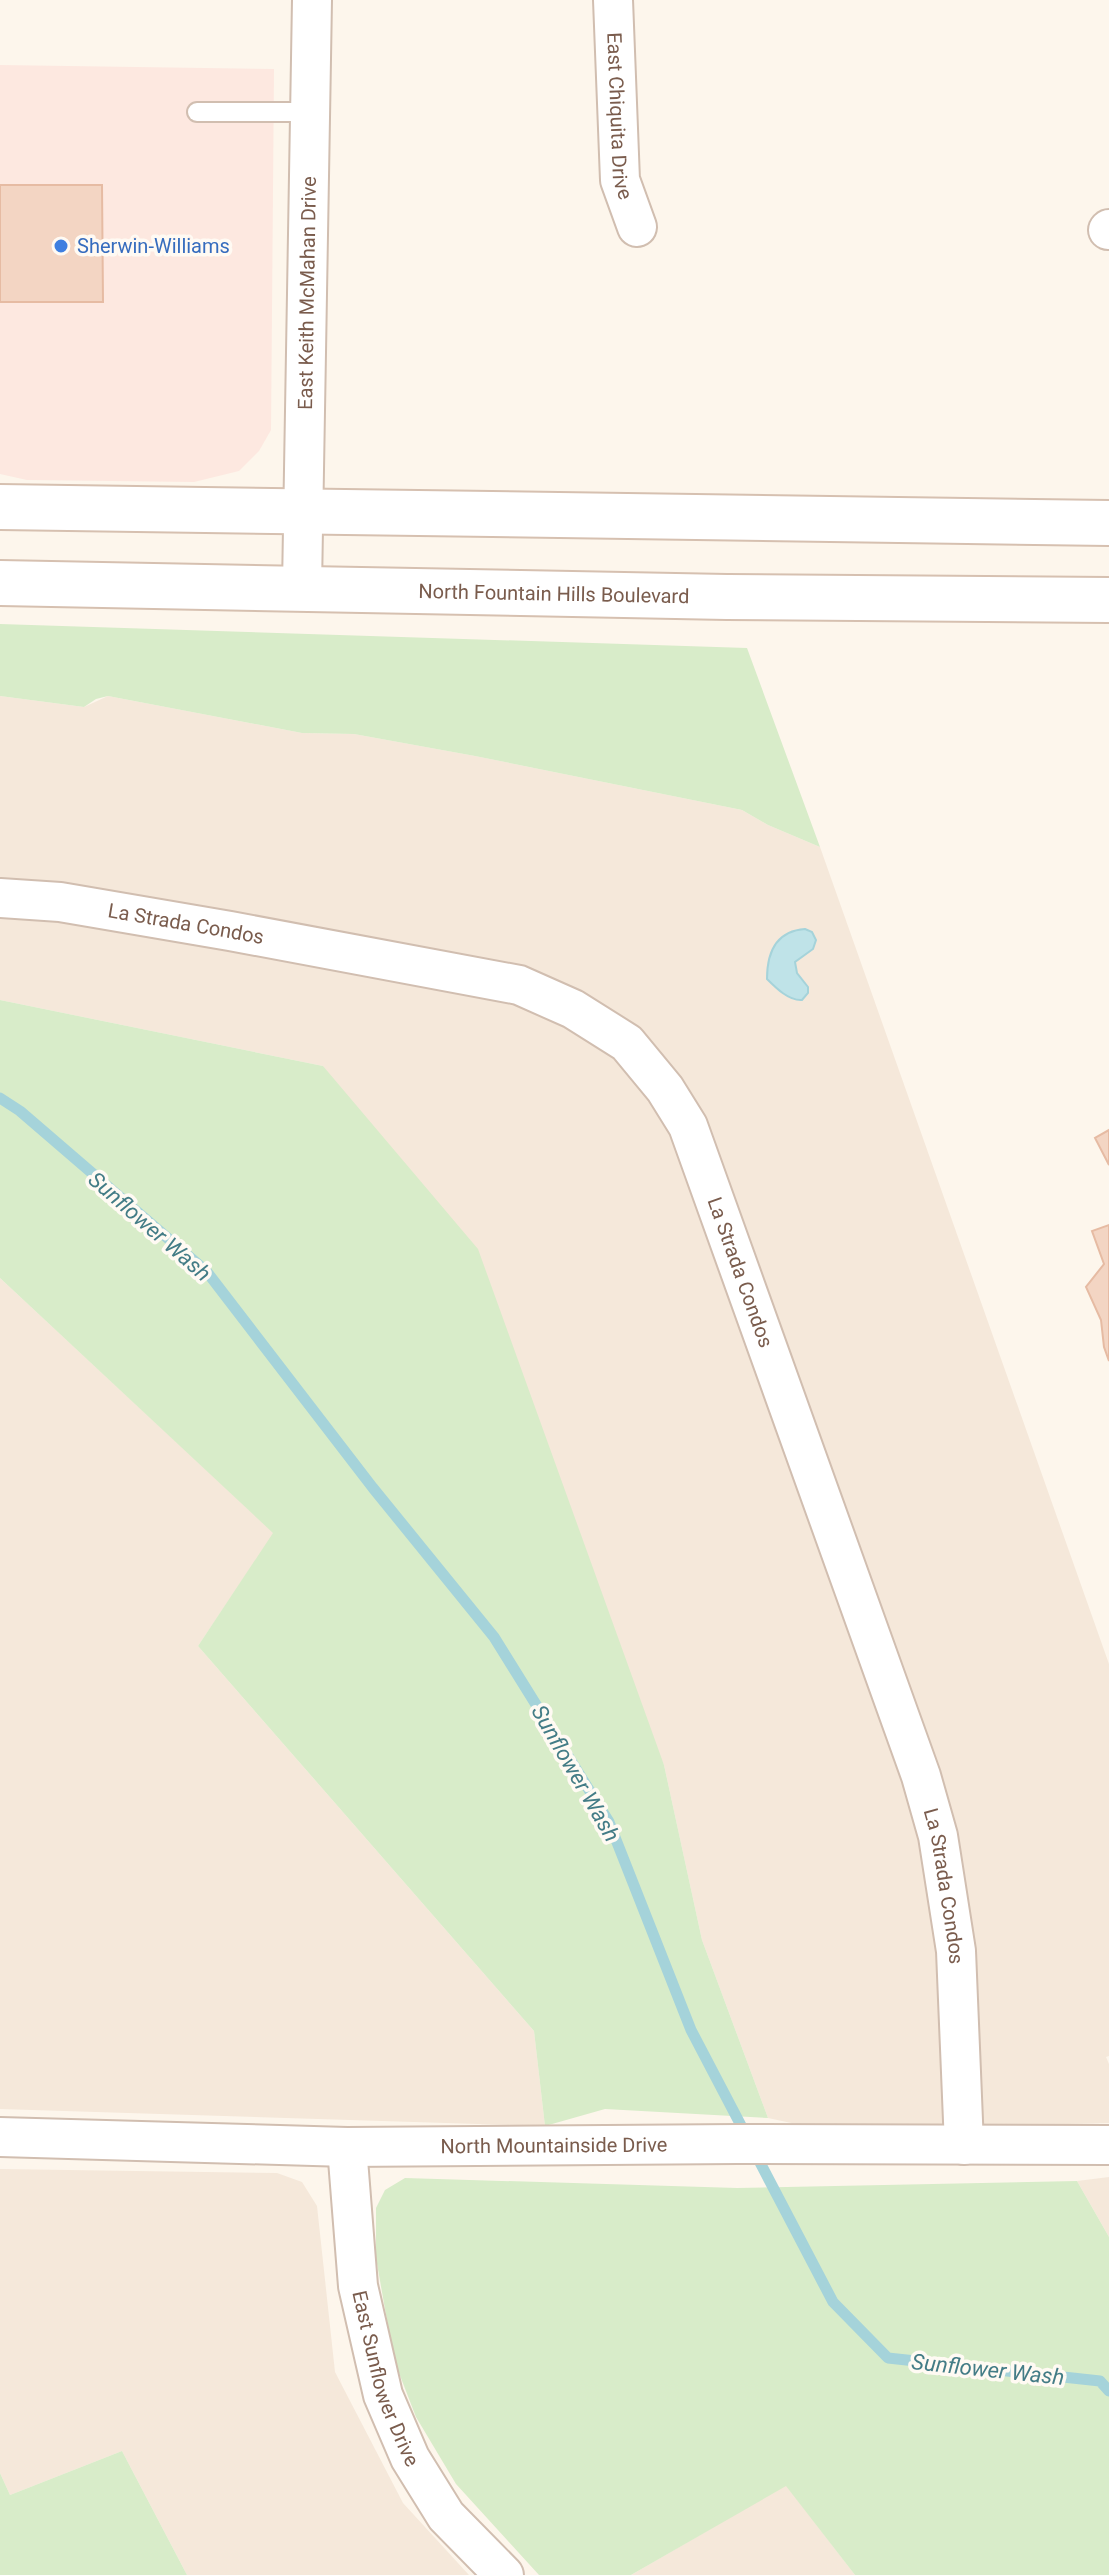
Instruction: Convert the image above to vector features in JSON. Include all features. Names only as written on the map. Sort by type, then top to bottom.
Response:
[{"type":"main road","points":[[0,507],[1109,523]]},
{"type":"main road","name":"North Fountain Hills Boulevard","points":[[0,583],[727,597],[1109,600]]},
{"type":"street","name":"East Keith McMahan Drive","points":[[302,587],[312,0]]},
{"type":"street","name":"East Chiquita Drive","points":[[613,0],[620,180],[637,227]]},
{"type":"street","name":"La Strada Condos","points":[[0,898],[60,902],[519,985],[573,1009],[627,1043],[665,1089],[688,1126],[921,1776],[938,1836],[956,1951],[964,2145]]},
{"type":"street","name":"North Mountainside Drive","points":[[0,2137],[347,2147],[1109,2145]]},
{"type":"street","name":"East Sunflower Drive","points":[[347,2147],[358,2286],[383,2395],[410,2458],[446,2516],[504,2575]]},
{"type":"lane","points":[[197,112],[312,112]]},
{"type":"shaded area","points":[[0,65],[274,69],[271,430],[259,451],[239,471],[194,482],[27,480],[0,474]]},
{"type":"shaded area","points":[[0,696],[84,707],[108,696],[302,733],[354,734],[475,756],[742,810],[768,825],[820,847],[1109,1664],[1109,2056],[1106,2057],[1109,2064],[1109,2123],[824,2130],[768,2118],[702,1940],[664,1765],[323,1066],[0,1000]]},
{"type":"shaded area","points":[[0,1278],[274,1533],[198,1646],[534,2031],[545,2126],[0,2109]]},
{"type":"shaded area","points":[[0,2169],[277,2173],[302,2182],[317,2206],[335,2372],[403,2503],[469,2575],[187,2575],[122,2451],[10,2495],[0,2473]]},
{"type":"shaded area","points":[[1109,2177],[1109,2237],[1077,2181]]},
{"type":"shaded area","points":[[786,2485],[855,2575],[631,2575]]},
{"type":"green space","points":[[0,624],[747,648],[820,847],[768,825],[742,810],[475,756],[354,734],[302,733],[108,696],[84,707],[0,696]]},
{"type":"green space","points":[[0,1000],[323,1066],[478,1249],[664,1765],[702,1940],[768,2118],[605,2109],[545,2126],[534,2031],[198,1646],[273,1533],[0,1278]]},
{"type":"green space","points":[[405,2178],[737,2188],[1077,2181],[1109,2237],[1109,2575],[855,2575],[786,2486],[631,2575],[539,2575],[456,2484],[416,2417],[394,2360],[376,2258],[376,2208],[385,2190]]},
{"type":"green space","points":[[122,2451],[187,2575],[0,2575],[0,2473],[10,2495]]},
{"type":"water","points":[[805,929],[812,932],[816,940],[813,949],[795,962],[797,973],[808,987],[808,993],[802,1000],[797,1000],[767,979],[767,969],[771,952],[780,939]]},
{"type":"building","points":[[0,185],[102,185],[103,302],[0,302]]},
{"type":"building","points":[[1109,1130],[1109,1165],[1095,1138]]},
{"type":"building","points":[[1109,1225],[1109,1361],[1101,1320],[1086,1287],[1104,1264],[1092,1231]]},
{"type":"waterway","name":"Sunflower Wash","points":[[0,1098],[20,1111],[207,1272],[373,1488],[494,1637],[609,1822],[691,2030],[746,2135]]},
{"type":"waterway","name":"Sunflower Wash","points":[[754,2151],[833,2302],[888,2358],[1100,2381],[1109,2391]]},
{"type":"place","name":"Sherwin-Williams","points":[[61,246]]}]
